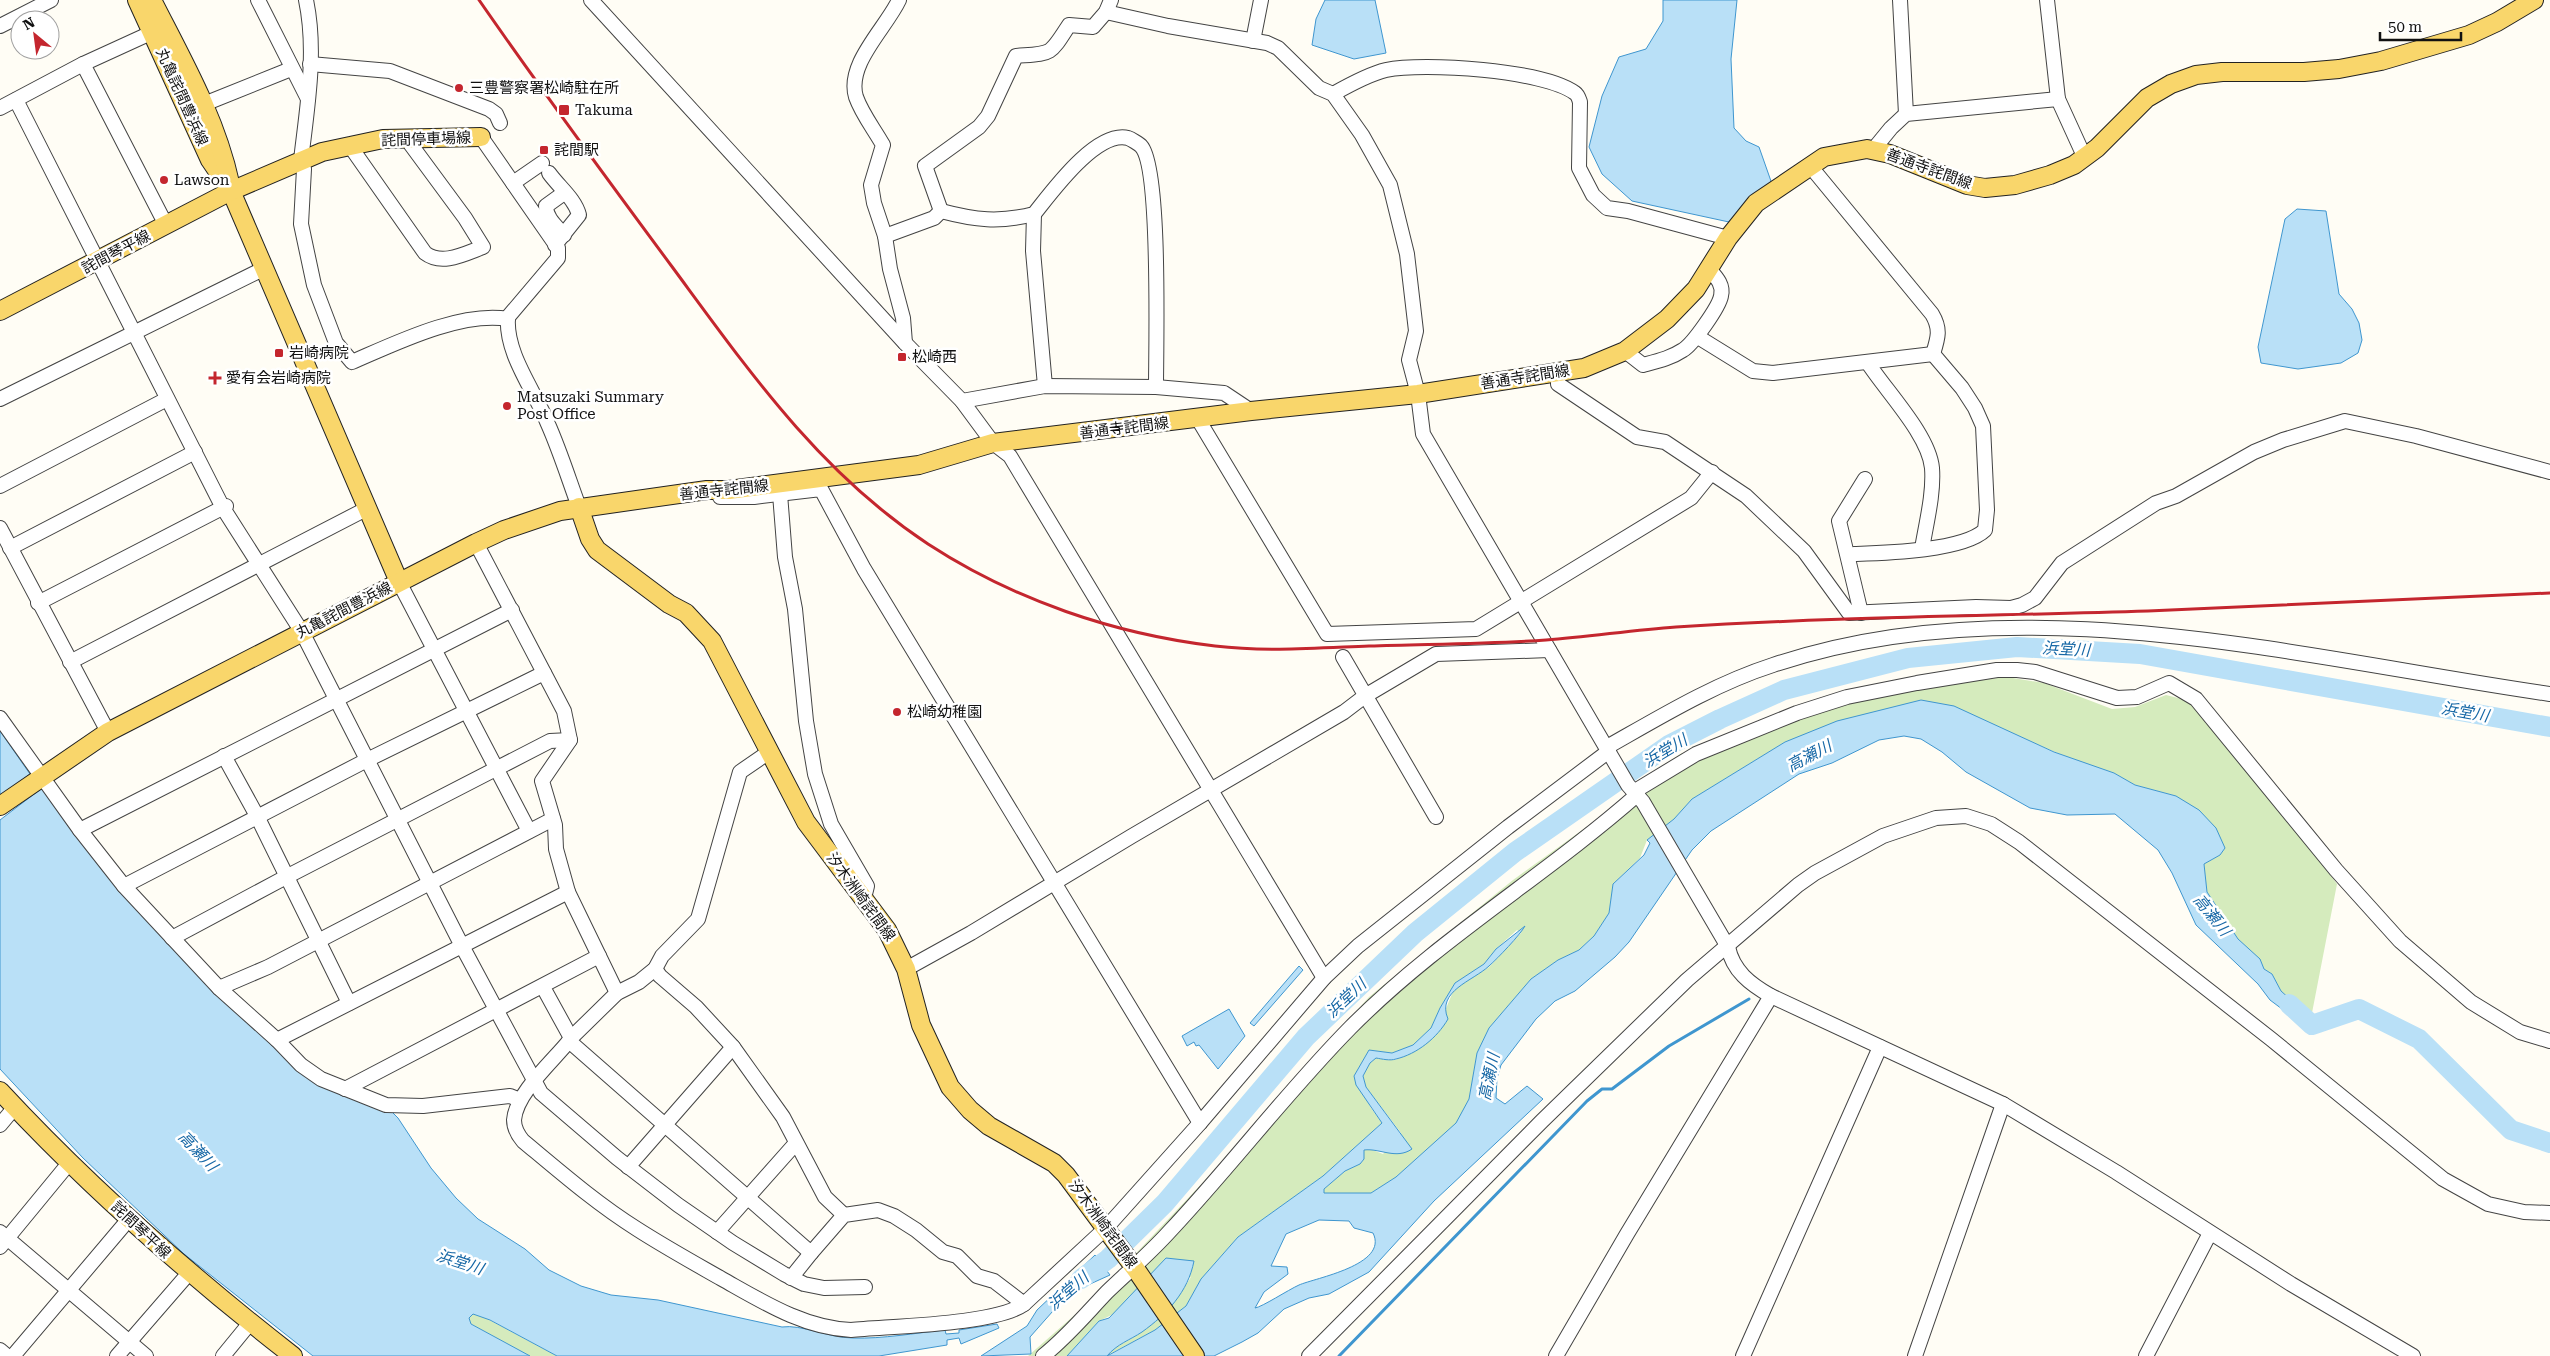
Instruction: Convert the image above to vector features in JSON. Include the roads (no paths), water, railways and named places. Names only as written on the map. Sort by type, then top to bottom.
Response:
[{"type":"main road","name":"丸亀詫間豊浜線","points":[[0,806],[108,732],[399,582],[231,191],[210,160],[137,0]]},
{"type":"main road","name":"丸亀詫間豊浜線","points":[[152,0],[204,104],[224,155],[231,191]]},
{"type":"main road","name":"善通寺詫間線","points":[[399,582],[476,542],[535,519],[579,507],[892,470],[918,465],[992,443],[1251,411],[1418,394],[1584,368],[1625,351],[1667,319],[1696,288],[1728,238],[1756,203],[1824,157],[1841,152],[1874,150],[1890,154],[1967,185],[1985,188],[2015,184],[2050,175],[2074,165],[2097,148],[2148,98],[2171,84],[2196,75],[2222,72],[2304,72],[2339,69],[2381,61],[2469,35],[2497,22],[2534,0]]},
{"type":"main road","name":"詫間停車場線","points":[[231,191],[322,152],[383,139],[481,137]]},
{"type":"main road","name":"詫間琴平線","points":[[0,311],[99,262],[231,191]]},
{"type":"main road","name":"汐木洲崎詫間線","points":[[579,507],[590,539],[597,550],[669,604],[686,613],[708,636],[806,822],[887,930],[906,969],[921,1025],[950,1088],[970,1110],[989,1126],[1060,1169],[1081,1193],[1195,1356]]},
{"type":"main road","name":"詫間琴平線","points":[[0,1091],[128,1219],[188,1274],[293,1356]]},
{"type":"street","points":[[0,26],[51,0]]},
{"type":"street","points":[[258,0],[308,99]]},
{"type":"street","points":[[306,0],[310,17],[310,64],[301,160],[304,168],[301,224],[314,285],[336,343],[352,362],[461,321],[492,316],[508,320]]},
{"type":"street","points":[[592,0],[905,343],[962,401],[992,443],[1010,456],[1324,978]]},
{"type":"street","points":[[899,0],[859,66],[854,84],[862,112],[883,145],[871,185],[874,203],[885,236],[890,269],[903,318],[905,343]]},
{"type":"street","points":[[1253,41],[1261,0]]},
{"type":"street","points":[[1900,0],[1906,114]]},
{"type":"street","points":[[2047,0],[2058,99],[2084,156]]},
{"type":"street","points":[[941,211],[925,166],[979,127],[988,116],[1016,56],[1053,50],[1069,25],[1093,27],[1108,6],[1278,48],[1319,88],[1334,94],[1362,135],[1390,185],[1408,254],[1416,331],[1409,360],[1418,394],[1423,434],[1608,749],[1726,944],[1731,961],[1741,975],[1755,987],[1771,996],[2003,1104],[2116,1172],[2291,1284],[2414,1356]]},
{"type":"street","points":[[0,108],[83,64],[153,32]]},
{"type":"street","points":[[83,64],[166,225]]},
{"type":"street","points":[[310,64],[390,71],[489,109],[496,114],[500,123]]},
{"type":"street","points":[[1334,94],[1384,70],[1414,67],[1479,70],[1533,78],[1563,86],[1577,94],[1580,102],[1579,168],[1593,195],[1607,208],[1628,211],[1728,238]]},
{"type":"street","points":[[204,104],[292,70]]},
{"type":"street","points":[[1874,150],[1891,128],[1906,114],[2058,99]]},
{"type":"street","points":[[16,100],[195,452],[258,564],[302,632],[337,698],[397,821],[541,1093],[628,1167],[717,1232],[791,1278],[804,1284],[824,1288],[865,1287]]},
{"type":"street","points":[[481,137],[513,183],[559,240]]},
{"type":"street","points":[[350,146],[425,253],[433,259],[450,258],[482,247],[460,211],[406,138]]},
{"type":"street","points":[[1045,386],[1034,251],[1034,214],[1077,161],[1115,139],[1128,138],[1142,146],[1149,167],[1154,227],[1156,387]]},
{"type":"street","points":[[1811,167],[1938,323],[1939,333],[1934,354]]},
{"type":"street","points":[[513,183],[546,168],[564,193],[574,203],[579,215],[559,240]]},
{"type":"street","points":[[564,193],[546,206],[546,212],[559,240],[558,258],[508,320],[508,329],[517,357],[549,424],[579,507]]},
{"type":"street","points":[[885,236],[934,218],[941,211]]},
{"type":"street","points":[[941,211],[973,220],[997,221],[1034,214]]},
{"type":"street","points":[[0,399],[265,268]]},
{"type":"street","points":[[1625,351],[1643,364],[1668,358],[1685,349],[1698,337],[1722,297],[1720,282],[1709,269]]},
{"type":"street","points":[[1698,337],[1753,371],[1773,374],[1822,366],[1868,363],[1934,354]]},
{"type":"street","points":[[1854,554],[1905,553],[1969,540],[1985,530],[1983,426],[1975,408],[1962,388],[1934,354]]},
{"type":"street","points":[[1868,363],[1909,418],[1928,453],[1932,477],[1922,549]]},
{"type":"street","points":[[1558,372],[1558,384],[1636,436],[1665,442],[1746,496],[1804,551],[1849,613],[1976,607],[2010,608],[2022,605],[2035,598],[2062,563],[2156,503],[2176,496],[2254,452],[2283,440],[2345,421],[2426,438],[2550,472]]},
{"type":"street","points":[[962,401],[1045,386],[1156,387],[1224,393],[1251,411]]},
{"type":"street","points":[[0,486],[167,399]]},
{"type":"street","points":[[1198,418],[1327,634],[1476,629],[1691,498],[1712,472]]},
{"type":"street","points":[[10,548],[195,452]]},
{"type":"street","points":[[1860,613],[1838,521],[1865,479]]},
{"type":"street","points":[[689,493],[725,498],[820,489],[864,569],[1200,1123]]},
{"type":"street","points":[[780,494],[785,557],[795,609],[806,721],[815,774],[831,824],[867,886],[864,898]]},
{"type":"street","points":[[38,603],[225,507]]},
{"type":"street","points":[[70,662],[368,508]]},
{"type":"street","points":[[0,528],[38,603],[108,732]]},
{"type":"street","points":[[476,542],[564,711],[570,740],[542,781],[553,818],[556,849],[568,892],[618,993]]},
{"type":"street","points":[[399,582],[436,649],[529,831]]},
{"type":"street","points":[[80,830],[512,610]]},
{"type":"street","points":[[769,752],[740,772],[698,919],[662,956],[655,969],[639,982],[618,993],[570,1040],[520,1100],[514,1120],[517,1133],[523,1141],[636,1228],[735,1286],[795,1317],[829,1329],[851,1330],[986,1318],[1018,1309],[1106,1228],[1200,1123],[1324,978],[1403,908],[1608,749],[1684,704],[1751,672],[1834,647],[1923,633],[2000,628],[2085,628],[2178,636],[2550,694]]},
{"type":"street","points":[[906,969],[971,933],[1053,882],[1344,712],[1365,696],[1436,654],[1550,650]]},
{"type":"street","points":[[1342,657],[1436,816]]},
{"type":"street","points":[[1043,1356],[1074,1329],[1133,1266],[1174,1227],[1311,1071],[1377,1002],[1420,966],[1604,824],[1636,793],[1696,754],[1797,713],[1847,697],[1997,670],[2035,672],[2117,698],[2137,697],[2169,683],[2196,698],[2336,870],[2400,941],[2471,1002],[2520,1032],[2550,1041]]},
{"type":"street","points":[[124,886],[367,760],[544,673]]},
{"type":"street","points":[[0,718],[80,830],[124,886],[220,988],[314,1075],[386,1104],[423,1106],[510,1096],[520,1100]]},
{"type":"street","points":[[172,938],[286,877],[498,770],[550,741],[570,740]]},
{"type":"street","points":[[224,756],[257,816],[349,1003]]},
{"type":"street","points":[[1310,1356],[1576,1088],[1726,944],[1815,873],[1883,836],[1936,818],[1966,816],[1992,824],[2107,908],[2443,1179],[2488,1204],[2524,1212],[2550,1213]]},
{"type":"street","points":[[220,988],[318,942],[553,818]]},
{"type":"street","points":[[277,1040],[568,892]]},
{"type":"street","points":[[345,1089],[599,956]]},
{"type":"street","points":[[655,969],[660,976],[720,1031],[733,1047],[769,1096],[825,1197],[844,1215]]},
{"type":"street","points":[[543,987],[570,1040],[811,1253]]},
{"type":"street","points":[[1556,1356],[1627,1234],[1771,996]]},
{"type":"street","points":[[628,1167],[733,1047]]},
{"type":"street","points":[[1744,1356],[1880,1047]]},
{"type":"street","points":[[1915,1356],[2003,1104]]},
{"type":"street","points":[[0,1125],[15,1107]]},
{"type":"street","points":[[717,1232],[796,1143]]},
{"type":"street","points":[[70,1162],[3,1239],[69,1290],[146,1356]]},
{"type":"street","points":[[791,1278],[844,1215],[878,1210],[894,1216],[916,1230],[942,1252],[958,1256],[977,1276],[994,1281],[1024,1304]]},
{"type":"street","points":[[13,1356],[128,1219]]},
{"type":"street","points":[[2146,1356],[2210,1233]]},
{"type":"street","points":[[117,1356],[188,1274]]},
{"type":"street","points":[[223,1356],[250,1322]]},
{"type":"street","points":[[0,1350],[7,1356]]},
{"type":"water","points":[[1325,0],[1375,0],[1386,53],[1354,59],[1312,45],[1316,19]]},
{"type":"water","points":[[1663,0],[1737,0],[1731,59],[1734,128],[1746,141],[1759,147],[1772,184],[1729,222],[1632,201],[1602,174],[1589,147],[1602,96],[1619,57],[1646,49],[1663,21]]},
{"type":"water","points":[[2297,209],[2326,211],[2339,294],[2352,309],[2359,323],[2362,340],[2358,353],[2341,363],[2298,369],[2261,363],[2258,347],[2285,219]]},
{"type":"water","points":[[1921,700],[1954,706],[2054,752],[2114,773],[2135,785],[2176,796],[2199,810],[2216,828],[2225,848],[2220,855],[2204,864],[2207,892],[2238,939],[2260,959],[2264,969],[2272,974],[2281,991],[2311,1018],[2306,1027],[2270,1000],[2258,984],[2196,925],[2172,873],[2158,850],[2115,814],[2067,815],[2030,808],[1966,772],[1942,752],[1921,739],[1904,736],[1879,740],[1832,763],[1799,774],[1711,831],[1692,850],[1629,942],[1615,957],[1575,991],[1555,1001],[1536,1019],[1501,1065],[1497,1078],[1496,1098],[1505,1104],[1527,1086],[1543,1099],[1434,1201],[1369,1272],[1329,1294],[1309,1298],[1284,1309],[1258,1333],[1214,1356],[1107,1356],[1155,1330],[1186,1306],[1201,1279],[1238,1237],[1323,1176],[1382,1123],[1356,1085],[1354,1076],[1369,1050],[1392,1053],[1413,1045],[1431,1028],[1455,983],[1484,964],[1496,949],[1525,926],[1519,935],[1489,966],[1451,994],[1447,1001],[1446,1009],[1448,1019],[1432,1039],[1404,1057],[1391,1060],[1376,1058],[1370,1063],[1363,1076],[1366,1087],[1412,1149],[1400,1154],[1364,1150],[1364,1159],[1360,1164],[1345,1171],[1324,1189],[1324,1193],[1371,1193],[1396,1177],[1456,1123],[1469,1099],[1477,1053],[1489,1028],[1531,979],[1558,960],[1579,950],[1594,936],[1609,913],[1613,884],[1644,855],[1650,843],[1647,840],[1674,819],[1692,799],[1785,742],[1837,721]],"holes":[[[1319,1220],[1349,1221],[1354,1228],[1373,1233],[1375,1244],[1370,1254],[1361,1262],[1334,1274],[1299,1285],[1255,1308],[1264,1292],[1288,1274],[1287,1267],[1271,1266],[1286,1234]]]},
{"type":"water","points":[[0,731],[30,774],[0,796]]},
{"type":"water","points":[[42,788],[272,1043],[391,1111],[398,1118],[431,1168],[456,1198],[478,1219],[525,1249],[549,1270],[581,1286],[611,1295],[658,1300],[782,1327],[798,1327],[834,1336],[876,1338],[945,1330],[946,1334],[959,1333],[959,1330],[997,1324],[999,1328],[961,1344],[959,1338],[947,1340],[947,1345],[879,1356],[557,1356],[490,1320],[473,1314],[469,1318],[471,1324],[530,1356],[313,1356],[184,1254],[83,1158],[0,1069],[0,820]]},
{"type":"water","points":[[1299,966],[1303,970],[1254,1026],[1250,1023]]},
{"type":"water","points":[[1229,1009],[1245,1036],[1218,1069],[1199,1045],[1196,1046],[1194,1042],[1187,1046],[1182,1036]]},
{"type":"water","points":[[1095,1255],[1110,1275],[1068,1294],[1030,1337],[1031,1354],[981,1356],[1027,1326],[1037,1310]]},
{"type":"water","points":[[1166,1258],[1194,1261],[1187,1283],[1168,1310],[1142,1332],[1119,1345],[1107,1356],[1067,1356],[1099,1321],[1109,1318]]},
{"type":"waterway","name":"浜堂川","points":[[1081,1279],[1108,1259],[1165,1203],[1306,1037],[1415,933],[1515,852],[1669,745],[1784,690],[1908,658],[2017,647],[2140,654],[2550,727]]},
{"type":"waterway","points":[[1339,1356],[1587,1101],[1602,1089],[1612,1089],[1669,1046],[1749,999]]},
{"type":"waterway","name":"高瀬川","points":[[2289,1004],[2312,1025],[2359,1009],[2419,1039],[2511,1130],[2550,1143]]},
{"type":"railway","points":[[479,0],[575,135],[758,382],[819,452],[889,516],[928,544],[961,564],[1030,598],[1102,623],[1140,633],[1215,646],[1292,649],[1562,639],[1676,627],[1794,621],[2148,611],[2550,593]]},
{"type":"place","name":"三豊警察署松崎駐在所","points":[[459,88]]},
{"type":"place","name":"Takuma","points":[[564,110]]},
{"type":"place","name":"詫間駅","points":[[544,150]]},
{"type":"place","name":"Lawson","points":[[164,180]]},
{"type":"place","name":"岩崎病院","points":[[279,353]]},
{"type":"place","name":"松崎西","points":[[902,357]]},
{"type":"place","name":"愛有会岩崎病院","points":[[215,378]]},
{"type":"place","name":"Matsuzaki Summary Post Office","points":[[507,406]]},
{"type":"place","name":"松崎幼稚園","points":[[897,712]]}]
